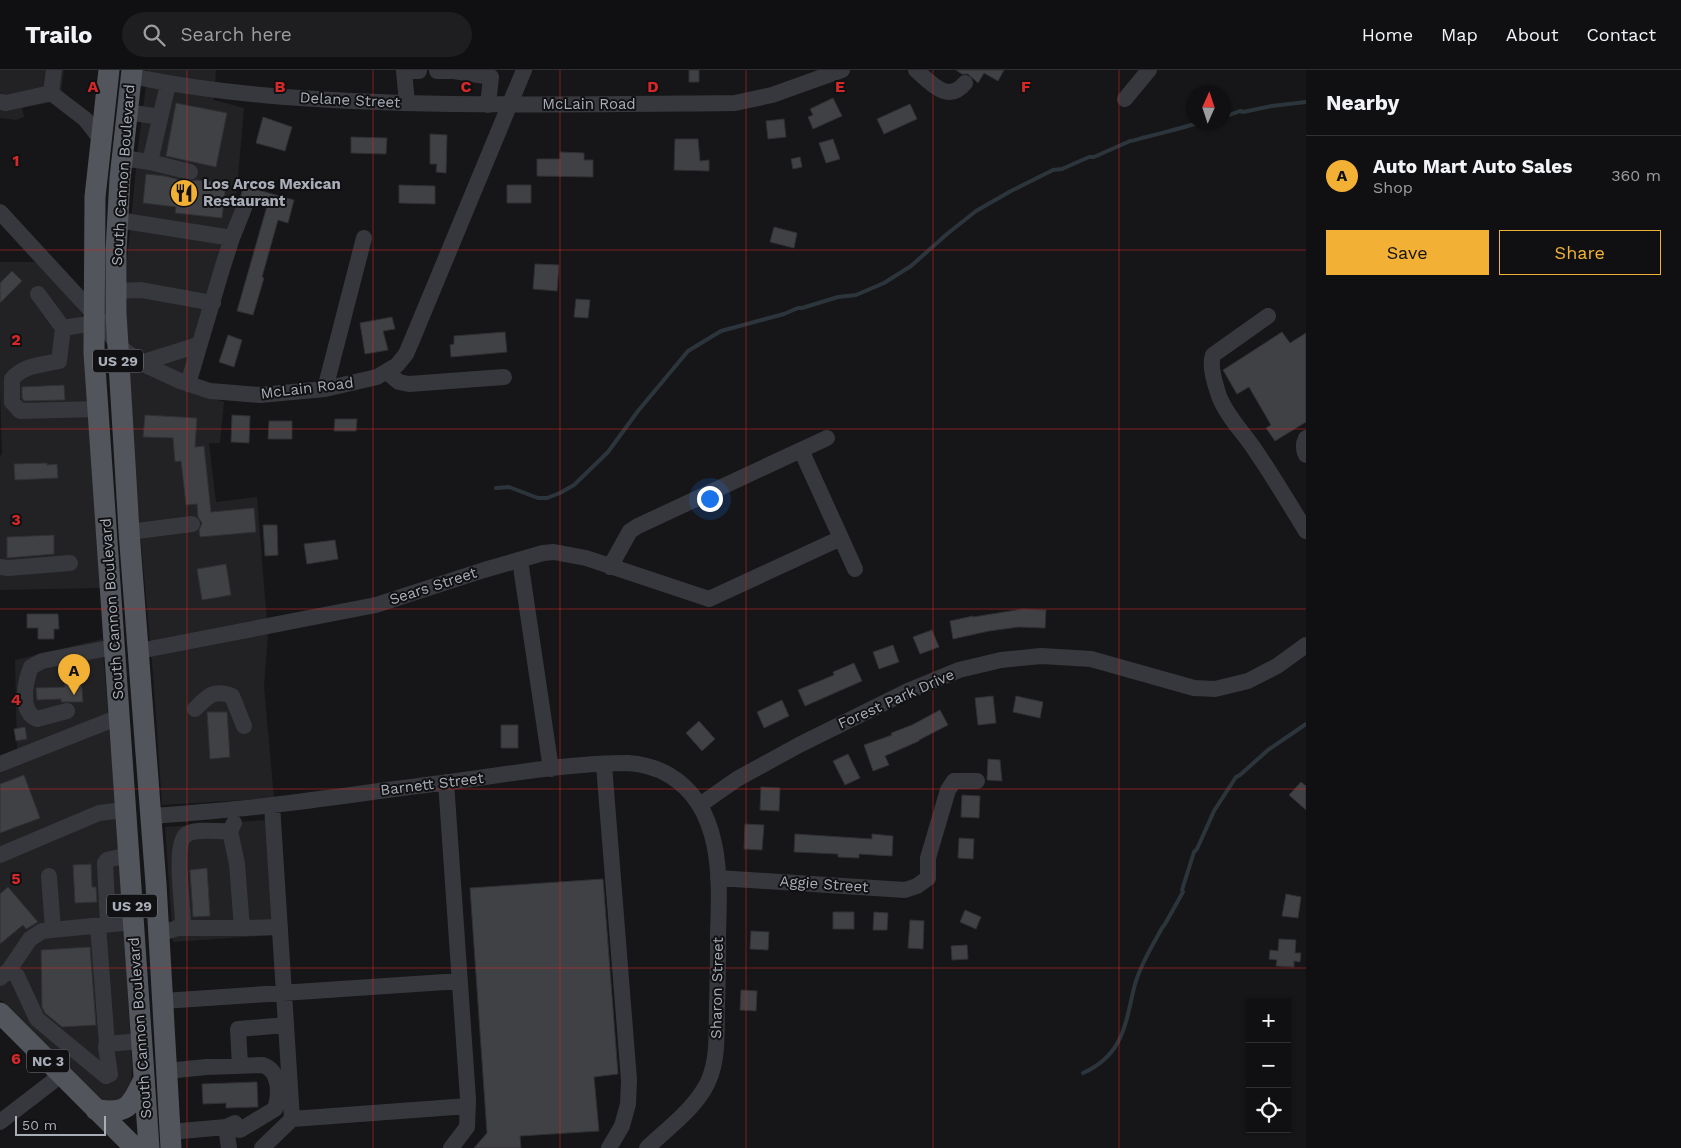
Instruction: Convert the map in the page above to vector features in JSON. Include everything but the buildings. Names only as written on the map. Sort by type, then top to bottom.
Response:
[{"type":"main road","name":"South Cannon Boulevard","points":[[109,70],[95,197],[94,318],[98,409],[149,1148]]},
{"type":"main road","name":"South Cannon Boulevard","points":[[131,73],[122,158],[116,291],[129,532],[151,816],[168,930],[162,1001],[171,1140]]},
{"type":"main road","name":"US 29","points":[[120,727],[129,752],[134,788],[138,799],[151,816]]},
{"type":"main road","name":"NC 3","points":[[0,1013],[135,1148]]},
{"type":"main road","name":"NC 3","points":[[0,1030],[118,1148]]},
{"type":"main road","points":[[96,1110],[114,1112],[124,1109],[134,1099],[144,1079]]},
{"type":"street","points":[[51,93],[54,70]]},
{"type":"street","name":"McLain Road","points":[[0,212],[94,318],[106,328],[118,344],[141,363],[188,384],[210,391],[260,396],[325,389],[377,377],[397,365],[406,354],[524,70]]},
{"type":"street","name":"McLain Road","points":[[510,105],[735,103],[772,95],[810,75],[842,70]]},
{"type":"street","points":[[916,70],[937,88],[950,93],[959,90],[965,83]]},
{"type":"street","points":[[1126,99],[1149,70]]},
{"type":"street","points":[[407,103],[411,71]]},
{"type":"street","points":[[437,71],[454,71],[491,78],[488,105]]},
{"type":"street","name":"Delane Street","points":[[131,73],[168,84],[211,91],[316,100],[510,105]]},
{"type":"street","points":[[150,162],[168,84]]},
{"type":"street","points":[[0,102],[6,103],[51,93],[85,118],[100,138]]},
{"type":"street","points":[[127,112],[160,117]]},
{"type":"street","points":[[122,158],[150,162],[190,172]]},
{"type":"street","points":[[188,384],[198,345],[213,303],[232,238],[244,208]]},
{"type":"street","points":[[118,220],[232,238]]},
{"type":"street","points":[[325,389],[364,238]]},
{"type":"street","points":[[116,291],[141,290],[213,303]]},
{"type":"street","points":[[38,294],[63,328],[59,361],[25,369],[12,379],[12,402],[20,411],[98,409]]},
{"type":"street","points":[[1268,316],[1213,355],[1211,359],[1214,376],[1219,396],[1226,410],[1257,452],[1306,531]]},
{"type":"street","points":[[63,328],[94,318]]},
{"type":"street","points":[[141,363],[198,345]]},
{"type":"street","points":[[387,372],[399,382],[409,384],[504,377]]},
{"type":"street","points":[[610,567],[630,531],[638,526],[827,438]]},
{"type":"street","points":[[1306,438],[1304,443],[1306,455]]},
{"type":"street","points":[[801,450],[854,569]]},
{"type":"street","points":[[129,532],[192,524]]},
{"type":"street","name":"Sears Street","points":[[139,651],[376,605],[543,553],[554,552],[586,558],[709,599],[841,538]]},
{"type":"street","points":[[520,560],[551,769]]},
{"type":"street","points":[[0,567],[70,563]]},
{"type":"street","name":"Forest Park Drive","points":[[700,805],[737,779],[799,745],[908,691],[959,670],[1001,660],[1041,656],[1091,659],[1194,688],[1215,689],[1248,681],[1277,666],[1306,645]]},
{"type":"street","points":[[67,711],[36,719],[30,716],[26,710],[26,681],[31,667],[42,661],[114,647]]},
{"type":"street","points":[[195,709],[210,694],[222,692],[232,696],[244,726]]},
{"type":"street","points":[[0,764],[109,721],[120,727]]},
{"type":"street","name":"Barnett Street","points":[[151,816],[272,806],[551,769],[631,763],[651,767],[676,780],[700,805]]},
{"type":"street","points":[[604,765],[629,1080],[628,1104],[622,1126],[609,1148]]},
{"type":"street","name":"Aggie Street","points":[[718,878],[905,890],[917,886],[928,878],[928,858],[948,790],[954,781],[977,781]]},
{"type":"street","points":[[446,782],[468,1106],[467,1127],[451,1148]]},
{"type":"street","name":"Sharon Street","points":[[647,1148],[687,1111],[698,1097],[709,1080],[716,1052],[719,922],[718,878],[710,827],[700,805]]},
{"type":"street","points":[[272,806],[292,1119]]},
{"type":"street","points":[[236,809],[234,825],[230,831],[237,864],[242,928]]},
{"type":"street","points":[[0,855],[99,813],[126,810]]},
{"type":"street","points":[[168,930],[183,922],[179,859],[180,841],[184,835],[200,831],[230,831]]},
{"type":"street","points":[[128,855],[107,860],[105,863],[102,925],[108,1044],[106,1047],[110,1074],[106,1076],[37,1019],[17,976],[5,974],[30,939],[42,931],[53,930],[102,925],[133,922]]},
{"type":"street","points":[[49,876],[53,930]]},
{"type":"street","points":[[168,930],[280,927]]},
{"type":"street","points":[[162,1001],[460,981]]},
{"type":"street","points":[[240,1066],[238,1029],[286,1025]]},
{"type":"street","points":[[108,1044],[141,1041]]},
{"type":"street","points":[[167,1071],[206,1067],[263,1065],[269,1067],[276,1075],[279,1098],[275,1109],[240,1130],[226,1127]]},
{"type":"street","points":[[171,1140],[206,1130],[226,1127],[268,1104],[274,1085],[270,1080],[258,1076],[222,1078],[206,1067]]},
{"type":"street","points":[[0,1122],[52,1082]]},
{"type":"street","points":[[262,1148],[292,1119],[468,1106]]},
{"type":"street","points":[[226,1127],[228,1148]]},
{"type":"street","points":[[206,1130],[216,1142],[228,1148]]},
{"type":"shaded area","points":[[0,70],[64,70],[61,92],[48,103],[22,108],[24,117],[16,120],[0,118]]},
{"type":"shaded area","points":[[148,70],[216,70],[214,100],[244,108],[233,235],[199,368],[195,393],[224,402],[220,443],[209,443],[216,502],[257,497],[268,635],[264,686],[274,798],[162,805],[153,674],[132,444],[126,334],[127,262],[138,147]]},
{"type":"shaded area","points":[[0,262],[37,262],[82,313],[105,588],[0,590],[0,456],[2,454]]},
{"type":"shaded area","points":[[102,639],[119,847],[132,1066],[131,1087],[125,1099],[112,1104],[97,1099],[0,999],[0,759],[17,752],[15,660]]},
{"type":"shaded area","points":[[266,820],[274,935],[173,942],[165,827]]},
{"type":"waterway","points":[[1231,114],[1240,111],[1306,102]]},
{"type":"waterway","points":[[496,488],[509,487],[538,498],[547,498],[574,485],[608,452],[638,411],[688,351],[721,331],[838,297],[856,295],[884,283],[911,266],[976,211],[1011,191],[1053,170],[1062,169],[1089,157],[1094,157],[1130,141],[1186,126]]},
{"type":"waterway","points":[[1083,1073],[1106,1058],[1119,1040],[1124,1029],[1135,983],[1141,967],[1183,892],[1194,852],[1214,811],[1236,777],[1268,750],[1306,724]]},
{"type":"place","name":"Los Arcos Mexican Restaurant","points":[[184,193]]},
{"type":"place","name":"Auto Mart Auto Sales","points":[[74,695]]}]
